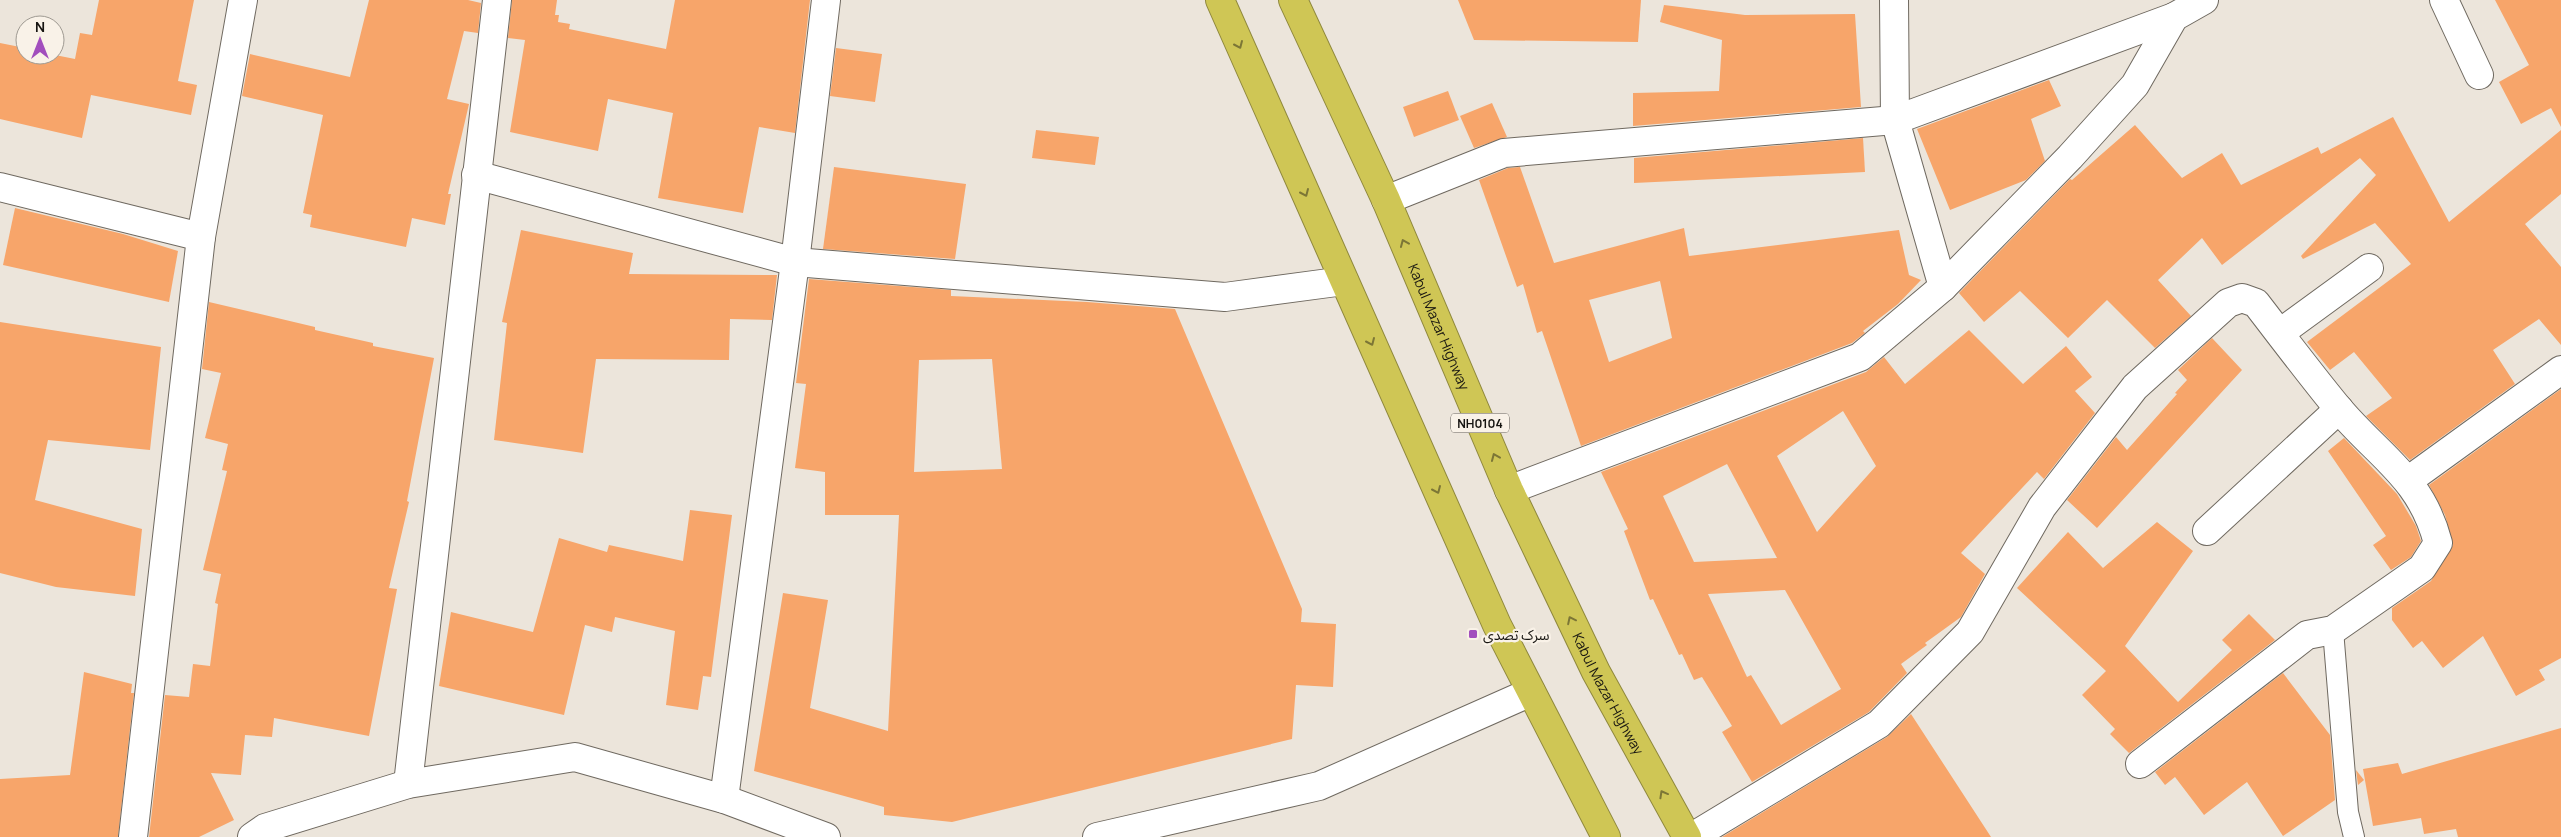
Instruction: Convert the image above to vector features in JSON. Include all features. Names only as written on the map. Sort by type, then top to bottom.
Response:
[{"type":"highway","points":[[1220,0],[1497,625],[1606,837]]},
{"type":"highway","name":"Kabul Mazar Highway","points":[[1293,0],[1386,200],[1509,490],[1596,672],[1687,837]]},
{"type":"street","points":[[133,837],[201,237],[243,0]]},
{"type":"street","points":[[408,784],[497,0]]},
{"type":"street","points":[[724,799],[795,262],[826,0]]},
{"type":"street","points":[[1894,0],[1895,120],[1944,287]]},
{"type":"street","points":[[1386,200],[1504,153],[1895,120],[2174,17],[2204,0]]},
{"type":"street","points":[[2444,0],[2479,75]]},
{"type":"street","points":[[1509,490],[1860,357],[1944,287],[2135,85],[2174,17]]},
{"type":"street","points":[[476,175],[795,262],[1225,297],[1344,281]]},
{"type":"street","points":[[0,187],[201,237]]},
{"type":"street","points":[[2280,333],[2369,268]]},
{"type":"street","points":[[1692,837],[1879,724],[1970,632],[2042,507],[2135,387],[2228,303],[2242,298],[2256,303],[2339,409],[2409,480],[2432,518],[2438,544],[2422,568],[2333,630],[2307,635],[2140,764]]},
{"type":"street","points":[[2409,480],[2561,370]]},
{"type":"street","points":[[2207,531],[2339,409]]},
{"type":"street","points":[[1097,837],[1319,786],[1531,692]]},
{"type":"street","points":[[252,837],[265,828],[408,784],[575,757],[724,799],[826,837]]},
{"type":"lane","points":[[2333,630],[2348,812],[2354,837]]},
{"type":"building","points":[[99,0],[194,0],[178,81],[197,85],[191,115],[91,95],[82,138],[0,119],[0,43],[15,46],[15,65],[65,65],[65,57],[75,59],[80,33],[92,35]]},
{"type":"building","points":[[369,0],[468,0],[481,3],[478,33],[464,31],[447,99],[469,104],[448,194],[451,194],[445,225],[412,218],[406,247],[310,227],[312,215],[303,213],[323,115],[242,96],[250,54],[350,77]]},
{"type":"building","points":[[512,0],[557,0],[555,15],[559,15],[558,22],[570,24],[569,29],[666,49],[675,0],[810,0],[795,133],[759,127],[743,213],[658,198],[673,113],[608,99],[598,151],[510,132],[525,40],[508,38]]},
{"type":"building","points":[[1458,0],[1641,0],[1638,42],[1474,40]]},
{"type":"building","points":[[2495,0],[2561,0],[2561,127],[2551,108],[2521,124],[2499,82],[2529,65]]},
{"type":"building","points":[[1664,5],[1745,15],[1855,14],[1861,107],[1633,126],[1633,93],[1719,91],[1722,40],[1660,22]]},
{"type":"building","points":[[836,48],[882,54],[875,102],[830,96]]},
{"type":"building","points":[[2049,80],[2061,106],[2031,119],[2045,161],[2026,180],[1950,210],[1917,129]]},
{"type":"building","points":[[1448,91],[1459,120],[1414,137],[1403,107]]},
{"type":"building","points":[[1492,103],[1507,137],[1474,148],[1460,116]]},
{"type":"building","points":[[2393,117],[2449,222],[2561,130],[2561,194],[2525,224],[2561,267],[2561,345],[2539,319],[2493,350],[2515,384],[2410,460],[2366,416],[2392,398],[2354,352],[2330,370],[2307,342],[2411,264],[2375,223],[2303,259],[2301,256],[2376,175],[2360,158],[2222,265],[2202,238],[2158,280],[2191,316],[2155,348],[2107,300],[2068,338],[2020,291],[1984,322],[1959,293],[2070,179],[2072,180],[2135,125],[2182,178],[2222,153],[2241,185],[2318,147],[2321,154]]},
{"type":"building","points":[[1036,130],[1099,137],[1095,165],[1032,158]]},
{"type":"building","points":[[1863,138],[1865,172],[1634,183],[1634,158]]},
{"type":"building","points":[[834,167],[966,184],[955,259],[823,249]]},
{"type":"building","points":[[1520,167],[1554,263],[1684,228],[1689,256],[1899,230],[1909,275],[1921,280],[1898,304],[1863,331],[1865,333],[1852,343],[1581,446],[1542,331],[1537,333],[1523,284],[1517,287],[1479,180],[1508,168]],"holes":[[[1660,281],[1672,338],[1609,362],[1589,300]]]},
{"type":"building","points":[[15,208],[123,234],[178,251],[169,302],[3,265]]},
{"type":"building","points":[[521,230],[633,253],[629,274],[777,275],[772,320],[730,319],[729,360],[596,359],[583,453],[494,440],[507,323],[502,322]]},
{"type":"building","points":[[809,279],[951,290],[951,296],[1087,302],[1175,309],[1302,609],[1301,622],[1336,624],[1333,687],[1296,685],[1292,739],[952,822],[884,815],[884,807],[754,771],[783,593],[828,600],[810,708],[888,731],[899,515],[825,515],[825,472],[795,468],[806,384],[796,383]],"holes":[[[992,359],[1002,469],[914,472],[919,360]]]},
{"type":"building","points":[[209,302],[315,327],[315,330],[373,343],[373,346],[434,358],[407,501],[409,502],[389,588],[397,589],[369,736],[274,718],[272,737],[245,735],[241,775],[211,773],[234,820],[199,837],[149,837],[165,695],[189,697],[193,664],[210,666],[218,604],[215,603],[221,574],[203,570],[227,471],[222,470],[228,444],[205,438],[221,373],[202,369]]},
{"type":"building","points":[[0,322],[161,347],[150,450],[48,440],[35,500],[142,529],[135,596],[56,587],[0,573]]},
{"type":"building","points":[[1969,330],[2023,384],[2066,346],[2092,377],[2075,391],[2095,413],[2044,479],[2037,472],[1961,553],[1985,574],[1961,617],[1925,643],[1927,645],[1901,664],[1907,673],[1869,712],[1752,782],[1722,732],[1732,726],[1702,677],[1694,680],[1682,654],[1679,655],[1653,599],[1650,600],[1624,531],[1628,529],[1601,472],[1866,372],[1884,357],[1905,384]],"holes":[[[1843,411],[1876,466],[1817,532],[1777,456]],[[1727,464],[1777,558],[1694,562],[1663,496]],[[1785,590],[1841,689],[1781,725],[1751,675],[1747,677],[1708,594]]]},
{"type":"building","points":[[2212,338],[2242,370],[2097,528],[2067,500],[2116,437],[2127,450],[2177,394],[2175,393],[2187,380],[2178,370]]},
{"type":"building","points":[[2561,389],[2561,658],[2539,670],[2545,680],[2516,696],[2483,636],[2443,668],[2422,641],[2413,648],[2392,620],[2392,608],[2431,581],[2453,545],[2445,515],[2429,485]]},
{"type":"building","points":[[2344,438],[2397,494],[2416,526],[2421,541],[2411,557],[2391,570],[2373,545],[2386,536],[2328,451]]},
{"type":"building","points":[[690,510],[732,515],[711,677],[703,676],[698,710],[666,705],[675,631],[615,617],[612,632],[585,625],[564,715],[439,686],[451,612],[533,632],[559,538],[607,552],[609,545],[683,561]]},
{"type":"building","points":[[2157,522],[2193,551],[2125,646],[2178,702],[2232,650],[2222,640],[2249,614],[2275,640],[2129,753],[2110,734],[2115,729],[2082,695],[2106,671],[2017,588],[2068,532],[2103,568]]},
{"type":"building","points":[[84,672],[132,684],[131,693],[134,693],[118,837],[0,837],[0,779],[70,775]]},
{"type":"building","points":[[2283,673],[2330,735],[2335,800],[2283,836],[2247,782],[2204,815],[2175,777],[2165,785],[2155,772]]},
{"type":"building","points":[[1911,714],[1991,837],[1722,837],[1887,737]]},
{"type":"building","points":[[2561,728],[2561,837],[2458,837],[2456,829],[2424,834],[2421,818],[2373,826],[2363,769],[2398,763],[2402,774]]},
{"type":"building","points":[[2356,770],[2364,780],[2358,785]]},
{"type":"place","name":"سرک تصدی","points":[[1473,634]]}]
